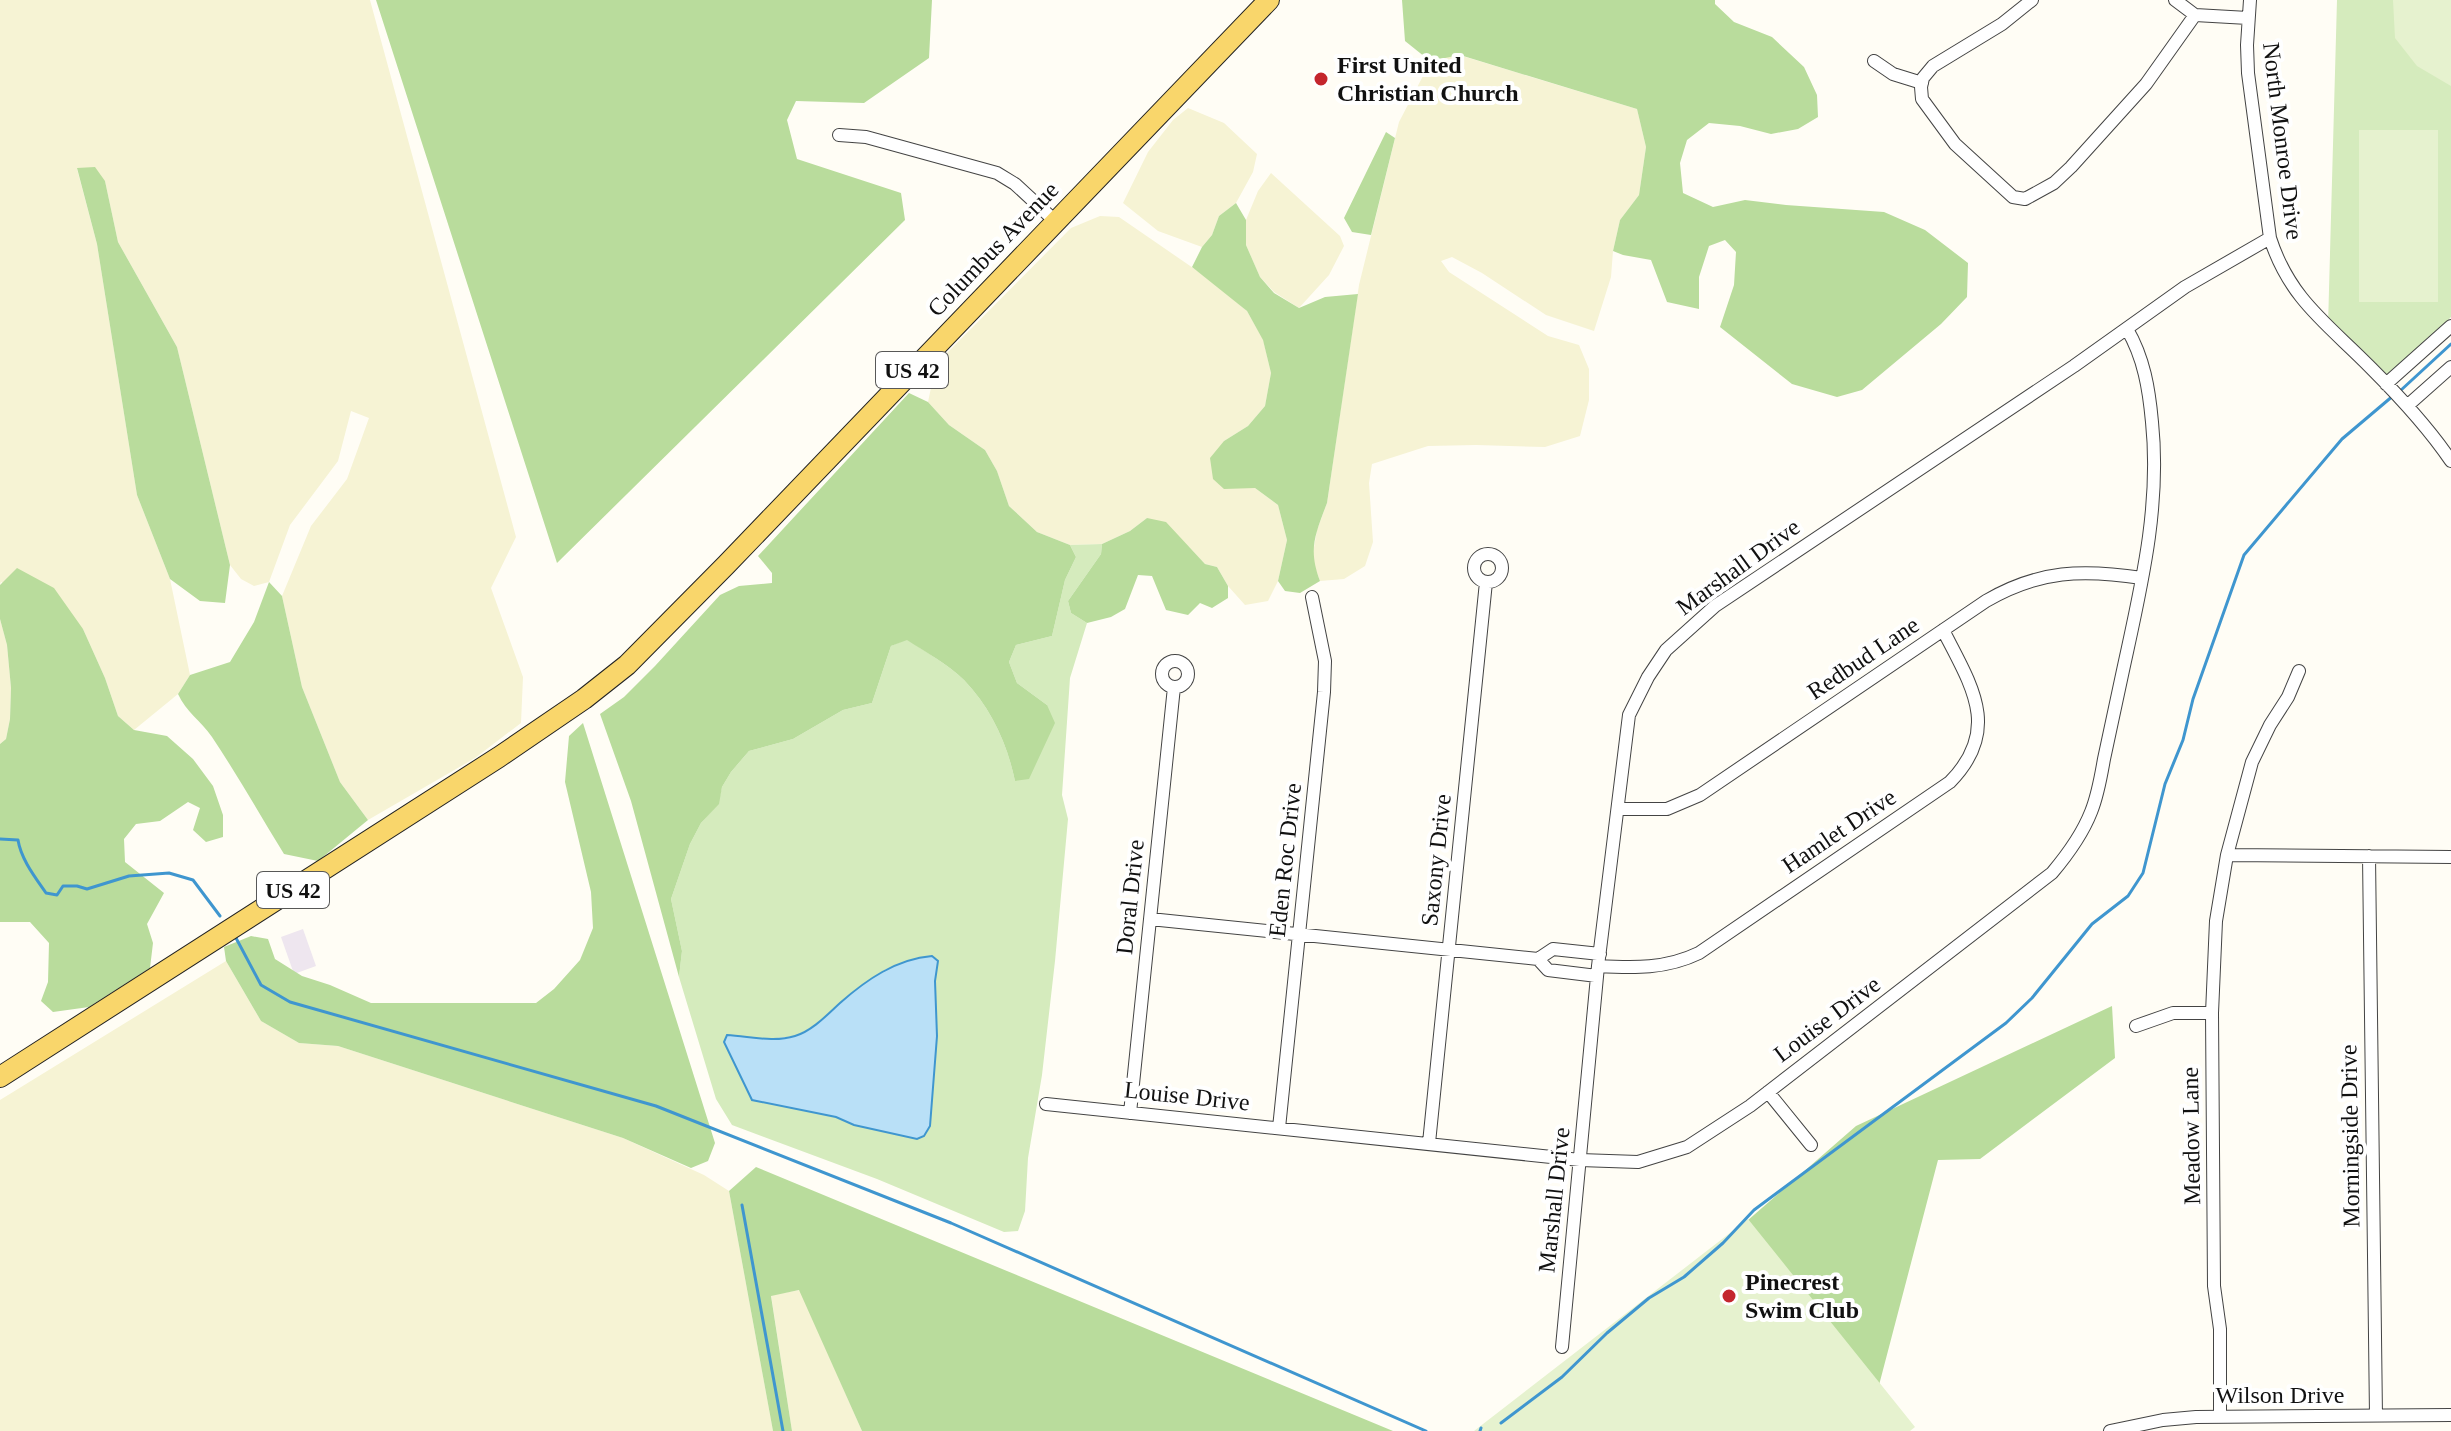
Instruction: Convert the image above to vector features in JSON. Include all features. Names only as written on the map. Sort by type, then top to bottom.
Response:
[{"type":"main road","name":"Columbus Avenue","points":[[0,1077],[499,757],[591,694],[627,665],[1269,0]]},
{"type":"street","points":[[2032,0],[2002,24],[1933,66],[1922,83],[1922,99],[1955,144],[2013,197],[2025,199],[2054,183],[2088,150],[2146,84],[2195,15]]},
{"type":"street","points":[[2175,0],[2195,15],[2248,18]]},
{"type":"street","name":"North Monroe Drive","points":[[2250,0],[2248,73],[2270,238],[2288,280],[2307,306],[2406,404],[2451,461]]},
{"type":"street","points":[[1874,61],[1893,74],[1922,83]]},
{"type":"street","points":[[839,135],[866,137],[997,173],[1015,184],[1055,221]]},
{"type":"street","name":"Marshall Drive","points":[[1562,1347],[1598,966],[1629,715],[1657,663],[1696,621],[1818,536],[2185,287],[2270,238]]},
{"type":"street","points":[[2388,386],[2451,326]]},
{"type":"street","name":"Louise Drive","points":[[1046,1104],[1580,1160],[1638,1162],[1687,1147],[1768,1092],[2052,873],[2071,851],[2092,810],[2142,578],[2154,503],[2154,444],[2147,382],[2139,353],[2127,329]]},
{"type":"street","points":[[2406,404],[2451,367]]},
{"type":"street","name":"Redbud Lane","points":[[1618,809],[1658,810],[1677,807],[1693,799],[1997,594],[2038,578],[2086,572],[2142,578]]},
{"type":"street","name":"Saxony Drive","points":[[1429,1143],[1486,582]]},
{"type":"street","name":"Eden Roc Drive","points":[[1279,1128],[1325,671],[1322,637],[1312,597]]},
{"type":"street","name":"Hamlet Drive","points":[[1538,959],[1548,970],[1598,966],[1654,967],[1699,953],[1950,782],[1966,764],[1973,749],[1979,714],[1973,690],[1943,630]]},
{"type":"street","name":"Meadow Lane","points":[[2220,1417],[2220,1329],[2214,1286],[2214,933],[2227,855],[2252,762],[2299,671]]},
{"type":"street","name":"Doral Drive","points":[[1130,1113],[1174,687]]},
{"type":"street","points":[[2227,855],[2451,857]]},
{"type":"street","name":"Morningside Drive","points":[[2369,856],[2376,1416]]},
{"type":"street","name":"Hamlet Drive","points":[[1150,919],[1538,959],[1553,949],[1598,966]]},
{"type":"street","points":[[2136,1026],[2173,1013],[2212,1013]]},
{"type":"street","points":[[1768,1092],[1811,1145]]},
{"type":"street","name":"Wilson Drive","points":[[2110,1431],[2163,1420],[2220,1417],[2451,1415]]},
{"type":"shaded area","points":[[0,0],[370,0],[516,537],[491,588],[523,677],[521,723],[475,758],[368,820],[340,782],[302,687],[282,596],[311,526],[347,479],[369,418],[351,411],[338,461],[290,525],[269,582],[254,586],[241,579],[230,565],[177,347],[118,242],[105,181],[77,169],[97,244],[137,495],[170,579],[190,675],[178,694],[134,730],[118,716],[83,629],[1,582],[0,585]]},
{"type":"shaded area","points":[[1459,55],[1637,109],[1646,147],[1639,195],[1620,220],[1611,277],[1594,331],[1546,315],[1452,257],[1441,261],[1449,272],[1548,336],[1579,345],[1589,369],[1589,400],[1580,436],[1545,447],[1428,446],[1372,464],[1369,483],[1373,542],[1365,566],[1344,579],[1320,581],[1312,559],[1317,530],[1327,503],[1359,285],[1399,122],[1423,76],[1445,57]]},
{"type":"shaded area","points":[[1188,108],[1224,123],[1257,154],[1253,172],[1236,203],[1219,216],[1212,235],[1202,247],[1158,231],[1123,203],[1148,152],[1173,120]]},
{"type":"shaded area","points":[[1271,173],[1340,236],[1344,246],[1329,275],[1299,308],[1274,292],[1260,277],[1246,245],[1246,220],[1258,191]]},
{"type":"shaded area","points":[[1100,216],[1119,217],[1212,281],[1247,311],[1263,339],[1271,373],[1265,406],[1248,426],[1224,441],[1255,488],[1278,505],[1287,540],[1278,581],[1268,601],[1245,605],[1228,586],[1217,567],[1205,564],[1189,547],[1147,518],[1130,531],[1102,544],[1070,545],[1037,532],[1009,506],[997,471],[985,450],[949,425],[928,402],[932,383],[947,353],[1071,228]]},
{"type":"shaded area","points":[[0,619],[7,645],[11,688],[10,719],[6,739],[0,744]]},
{"type":"shaded area","points":[[303,929],[316,966],[294,974],[281,937]]},
{"type":"shaded area","points":[[226,961],[261,1021],[299,1043],[338,1046],[623,1138],[704,1175],[729,1191],[773,1431],[0,1431],[0,1100]]},
{"type":"shaded area","points":[[800,1290],[862,1431],[792,1431],[771,1295]]},
{"type":"green space","points":[[376,0],[932,0],[929,58],[864,103],[796,101],[787,120],[797,159],[901,193],[905,220],[557,563]]},
{"type":"green space","points":[[1402,0],[1715,0],[1715,4],[1734,22],[1772,37],[1804,67],[1817,95],[1818,117],[1798,129],[1771,134],[1740,126],[1709,123],[1687,140],[1680,163],[1683,193],[1713,207],[1745,200],[1884,212],[1925,230],[1968,263],[1967,297],[1941,324],[1862,390],[1837,397],[1792,384],[1720,327],[1734,285],[1736,252],[1725,240],[1709,246],[1699,277],[1699,309],[1667,302],[1651,260],[1613,251],[1620,220],[1639,195],[1646,147],[1637,109],[1460,55],[1430,61],[1405,41]]},
{"type":"green space","points":[[2337,0],[2451,0],[2451,317],[2386,384],[2328,326]]},
{"type":"green space","points":[[2393,0],[2451,0],[2451,86],[2417,66],[2395,38]]},
{"type":"green space","points":[[2359,130],[2438,130],[2438,302],[2359,302]]},
{"type":"green space","points":[[1386,132],[1395,138],[1371,235],[1352,232],[1344,218]]},
{"type":"green space","points":[[95,167],[105,181],[118,242],[177,347],[230,565],[225,603],[200,601],[170,579],[137,495],[97,244],[77,168]]},
{"type":"green space","points":[[1236,203],[1246,220],[1246,245],[1260,277],[1274,293],[1299,308],[1325,297],[1358,294],[1327,503],[1314,542],[1314,560],[1320,581],[1300,593],[1285,591],[1278,581],[1287,540],[1278,505],[1255,488],[1224,489],[1213,479],[1210,458],[1224,441],[1248,426],[1265,406],[1271,373],[1263,340],[1247,311],[1192,267],[1212,235],[1219,216]]},
{"type":"green space","points":[[909,393],[928,402],[949,425],[985,450],[997,471],[1009,506],[1037,532],[1070,545],[1076,557],[1065,580],[1052,636],[1016,645],[1009,662],[1017,683],[1047,705],[1055,723],[1029,779],[1015,781],[997,727],[964,680],[944,663],[907,640],[891,646],[872,703],[843,710],[793,739],[749,751],[731,772],[722,787],[719,804],[701,823],[690,844],[671,899],[682,951],[679,977],[631,801],[600,714],[624,697],[720,595],[739,586],[772,583],[772,573],[758,556]]},
{"type":"green space","points":[[1147,518],[1166,522],[1205,564],[1217,567],[1228,586],[1228,598],[1212,608],[1200,603],[1188,615],[1166,610],[1152,576],[1138,575],[1125,609],[1111,617],[1087,623],[1071,613],[1068,601],[1101,554],[1102,544],[1130,531]]},
{"type":"green space","points":[[1102,544],[1101,554],[1068,601],[1071,613],[1087,623],[1070,678],[1062,795],[1068,819],[1055,961],[1042,1075],[1028,1158],[1025,1211],[1018,1231],[1004,1232],[877,1179],[732,1125],[716,1099],[679,977],[682,951],[671,899],[690,844],[701,823],[718,804],[722,787],[749,751],[793,739],[843,710],[872,703],[891,646],[907,639],[951,669],[974,691],[997,727],[1015,781],[1047,705],[1017,683],[1009,662],[1016,645],[1052,636],[1065,580],[1076,557],[1070,545]],"holes":[[[938,962],[935,981],[937,1036],[854,1125],[836,1117],[752,1100],[724,1043],[739,1036],[767,1039],[796,1036],[817,1024],[850,994],[886,969]]]},
{"type":"green space","points":[[17,568],[54,588],[83,629],[118,716],[134,730],[167,736],[193,759],[213,786],[223,815],[223,837],[206,842],[193,830],[200,808],[188,802],[160,821],[136,824],[124,839],[125,862],[164,893],[147,924],[153,943],[150,968],[89,1007],[53,1012],[41,1001],[48,982],[49,943],[30,922],[0,922],[0,744],[6,739],[10,719],[11,688],[7,645],[0,619],[0,585]]},
{"type":"green space","points":[[269,582],[282,596],[302,687],[340,782],[368,820],[318,861],[284,854],[212,737],[178,694],[190,675],[230,662],[254,622]]},
{"type":"green space","points":[[583,723],[715,1143],[708,1161],[691,1168],[623,1138],[338,1046],[299,1043],[261,1021],[226,961],[224,947],[251,936],[268,939],[275,959],[302,976],[371,1003],[536,1003],[554,989],[580,960],[593,928],[591,892],[565,782],[569,736]]},
{"type":"green space","points":[[2112,1006],[2115,1058],[1980,1159],[1938,1160],[1867,1431],[1506,1431],[1856,1126]]},
{"type":"green space","points":[[756,1167],[1393,1431],[862,1431],[799,1290],[771,1296],[792,1431],[773,1431],[729,1191]]},
{"type":"green space","name":"Pinecrest Swim Club","points":[[1748,1219],[1915,1427],[1910,1431],[1474,1431]]},
{"type":"water","points":[[932,956],[938,961],[935,981],[937,1036],[930,1126],[924,1136],[917,1139],[854,1125],[836,1117],[752,1100],[724,1042],[727,1035],[778,1039],[801,1034],[882,972],[906,961]]},
{"type":"waterway","points":[[2400,391],[2451,344]]},
{"type":"waterway","points":[[1501,1423],[1562,1377],[1649,1298],[1684,1277],[1723,1243],[1754,1210],[2006,1023],[2032,998],[2092,924],[2128,896],[2143,873],[2165,784],[2183,740],[2193,699],[2244,555],[2342,439],[2394,395]]},
{"type":"waterway","points":[[0,839],[18,840],[25,861],[46,893],[57,895],[63,886],[87,889],[129,876],[169,873],[193,880],[220,916]]},
{"type":"waterway","points":[[236,938],[261,985],[290,1002],[656,1106],[951,1223],[1426,1431]]},
{"type":"waterway","points":[[742,1205],[783,1431]]},
{"type":"place","name":"First United Christian Church","points":[[1321,79]]},
{"type":"place","name":"Pinecrest Swim Club","points":[[1729,1296]]}]
